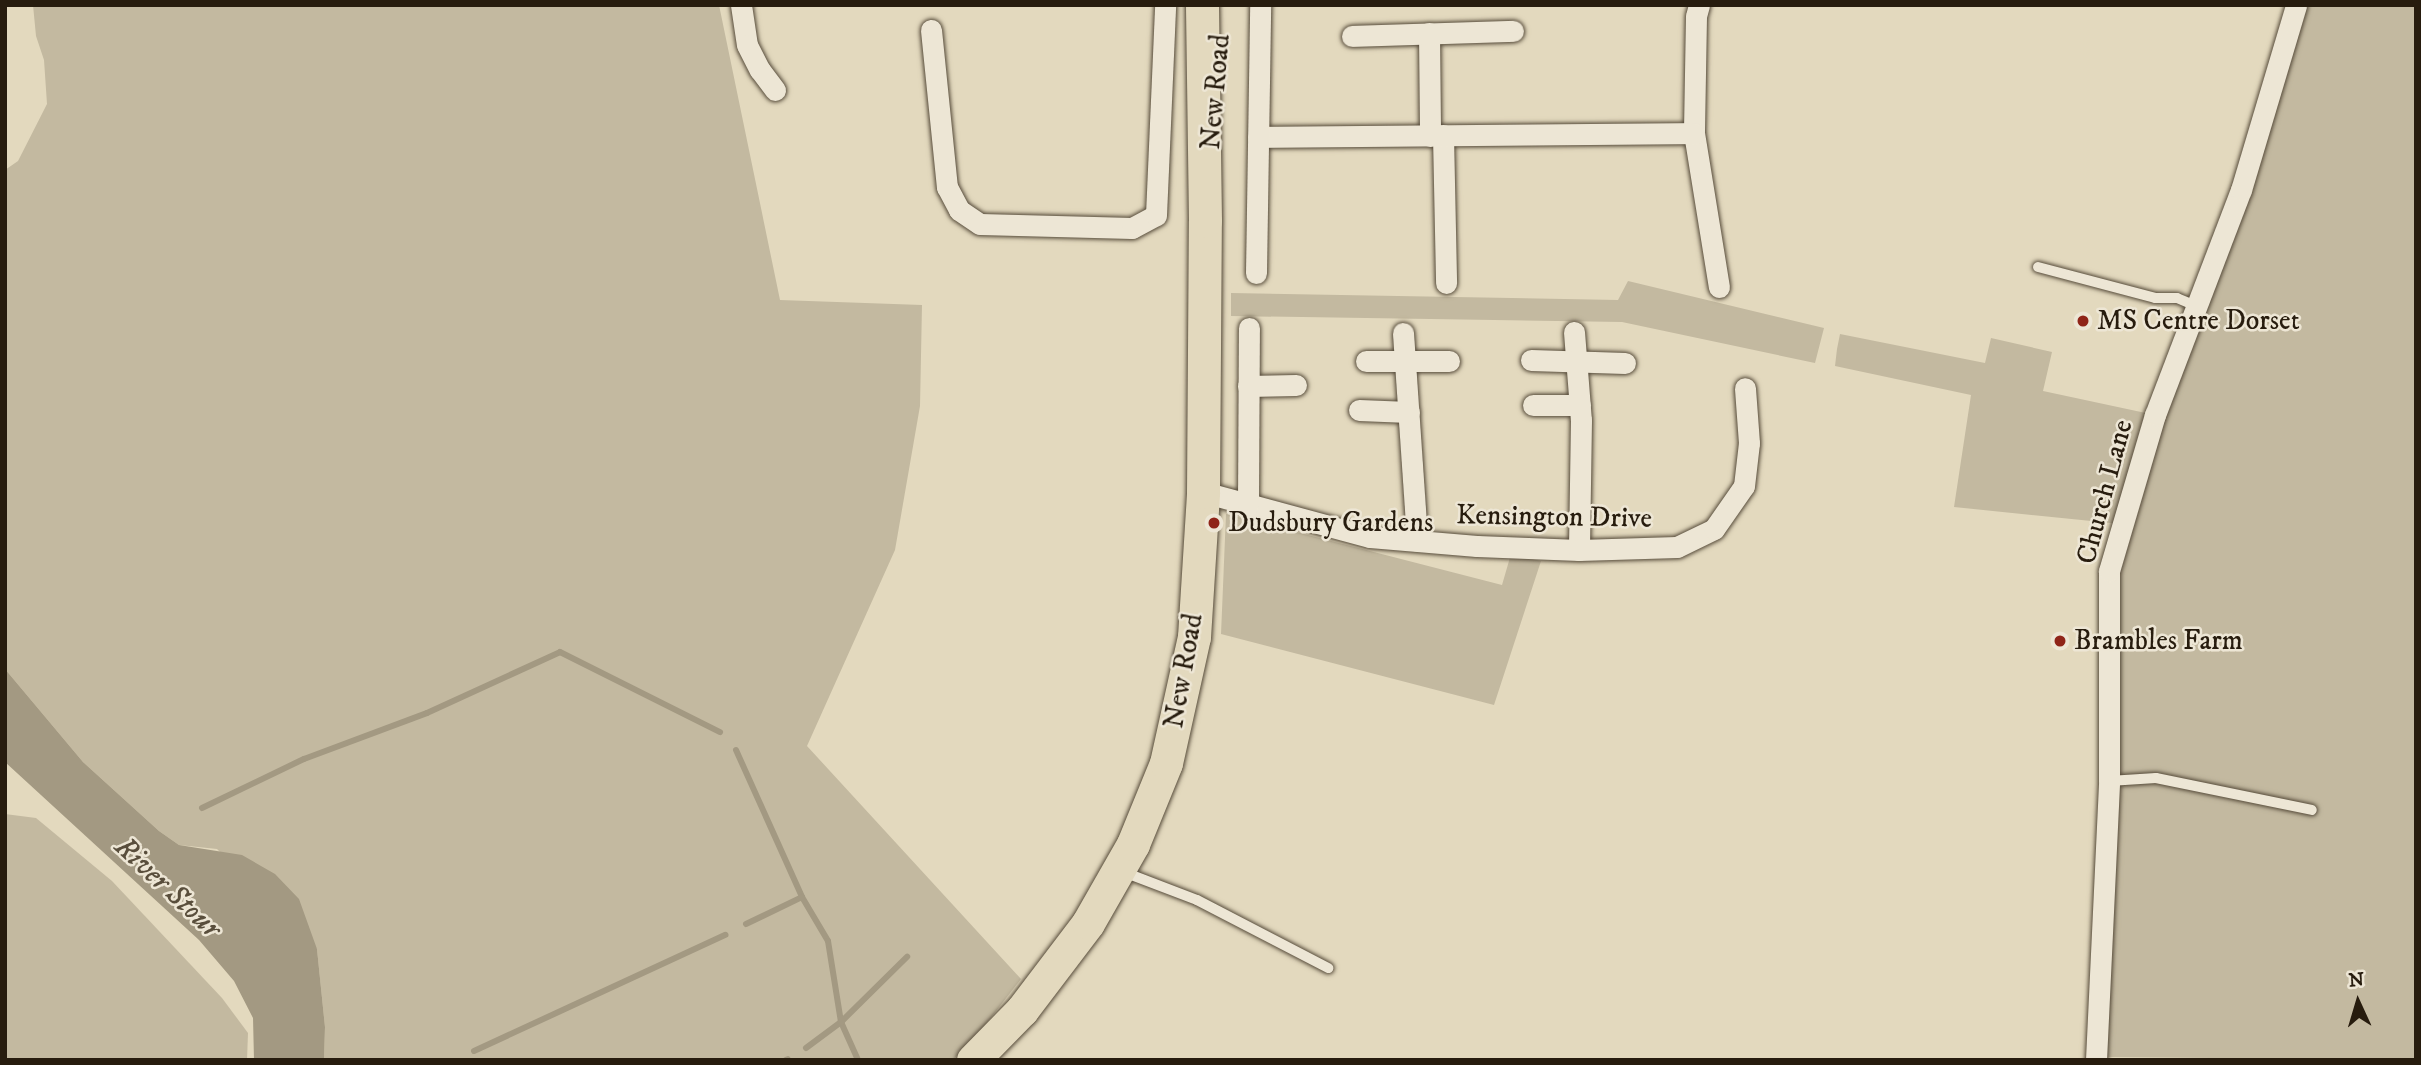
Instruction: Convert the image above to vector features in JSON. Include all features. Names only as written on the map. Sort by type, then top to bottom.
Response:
[{"type":"main road","name":"New Road","points":[[973,1060],[1022,1010],[1088,923],[1133,844],[1166,763],[1192,650],[1203,492],[1205,221],[1202,5]]},
{"type":"main road","name":"New Road","points":[[1205,221],[1223,5]]},
{"type":"street","points":[[741,5],[747,45],[760,71],[775,90]]},
{"type":"street","name":"New Road","points":[[931,30],[947,187],[959,209],[980,224],[1132,228],[1156,215],[1165,5]]},
{"type":"street","points":[[1256,273],[1259,5]]},
{"type":"street","points":[[1699,5],[1696,16],[1694,133],[1719,287]]},
{"type":"street","name":"Church Lane","points":[[2096,1060],[2109,781],[2109,571],[2155,415],[2241,190],[2296,5]]},
{"type":"street","points":[[1352,36],[1513,31]]},
{"type":"street","points":[[1429,33],[1446,284]]},
{"type":"street","points":[[1258,137],[1694,133]]},
{"type":"street","points":[[1248,505],[1249,328]]},
{"type":"street","points":[[1574,332],[1580,405],[1579,550]]},
{"type":"street","points":[[1403,333],[1418,541]]},
{"type":"street","points":[[1531,360],[1625,363]]},
{"type":"street","points":[[1366,361],[1449,361]]},
{"type":"street","points":[[1248,386],[1296,385]]},
{"type":"street","name":"Kensington Drive","points":[[1203,492],[1370,537],[1579,550],[1677,547],[1714,529],[1744,486],[1749,443],[1745,388]]},
{"type":"street","points":[[1533,405],[1580,405]]},
{"type":"street","points":[[1359,410],[1409,412]]},
{"type":"lane","points":[[2038,267],[2155,298],[2177,298],[2196,306]]},
{"type":"lane","points":[[2109,781],[2156,778],[2312,810]]},
{"type":"lane","points":[[1118,870],[1197,900],[1328,968]]},
{"type":"shaded area","points":[[33,5],[719,5],[780,300],[922,305],[920,406],[895,550],[807,746],[1021,979],[982,1029],[953,1060],[324,1060],[325,1027],[317,949],[217,849],[179,845],[159,831],[83,762],[5,669],[5,170],[18,161],[47,104],[44,60],[36,36]]},
{"type":"shaded area","points":[[2296,5],[2416,5],[2416,1060],[2109,1057],[2096,1054],[2121,524],[1954,507],[1971,395],[1835,366],[1837,349],[1840,334],[1985,363],[1991,338],[2052,352],[2043,391],[2155,415]]},
{"type":"shaded area","points":[[1628,281],[1824,328],[1815,363],[1622,322],[1231,316],[1231,293],[1618,300]]},
{"type":"shaded area","points":[[1226,514],[1502,585],[1511,554],[1541,561],[1494,705],[1221,634]]},
{"type":"shaded area","points":[[5,814],[36,818],[112,881],[222,998],[248,1033],[247,1060],[5,1060]]},
{"type":"water","name":"River Stour","points":[[5,669],[83,762],[159,831],[179,845],[242,855],[275,874],[299,899],[317,949],[325,1027],[324,1060],[254,1060],[253,1018],[234,981],[199,940],[5,762]]},
{"type":"waterway","points":[[202,808],[304,759],[427,713],[560,652],[720,732]]},
{"type":"waterway","points":[[736,750],[802,897],[828,941],[841,1022],[858,1060]]},
{"type":"waterway","points":[[746,924],[802,897]]},
{"type":"waterway","points":[[474,1051],[725,935]]},
{"type":"waterway","points":[[806,1048],[841,1022],[907,957]]},
{"type":"place","name":"MS Centre Dorset","points":[[2083,321]]},
{"type":"place","name":"Dudsbury Gardens","points":[[1214,523]]},
{"type":"place","name":"Brambles Farm","points":[[2060,641]]}]
